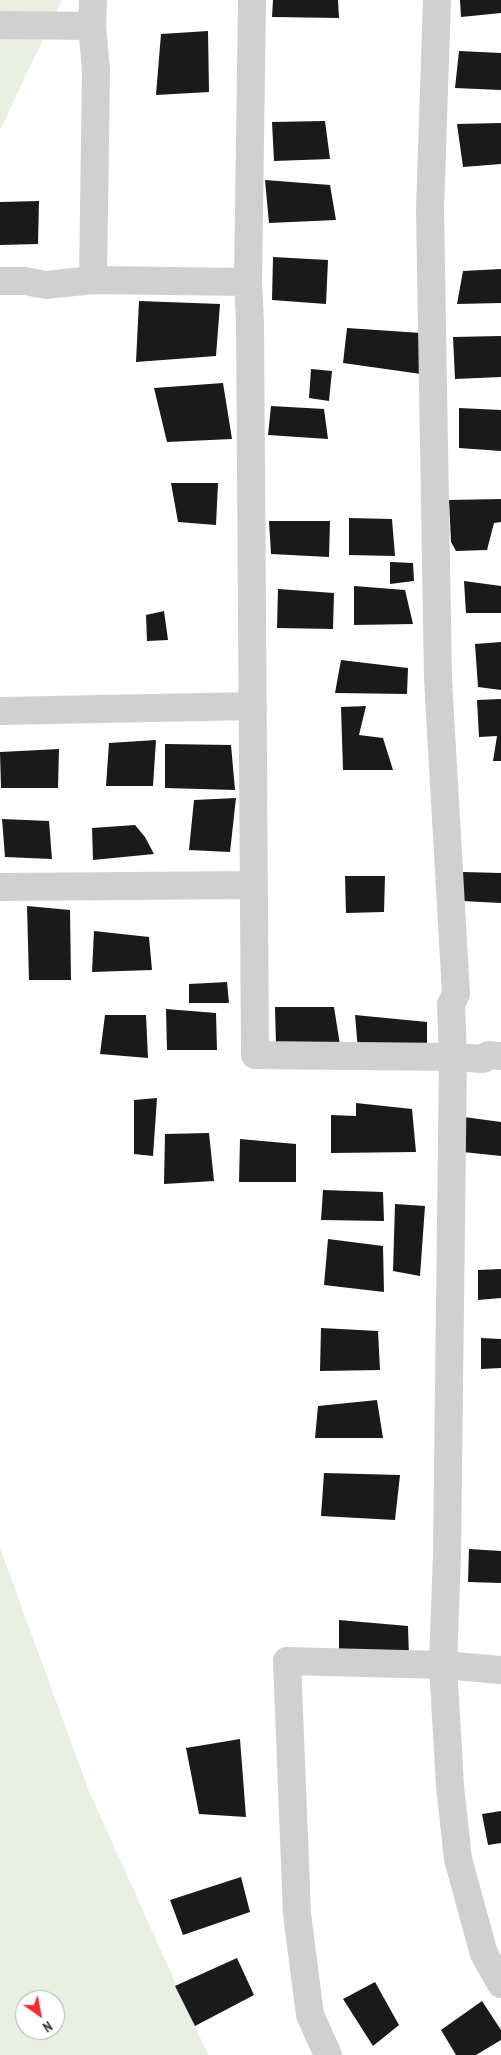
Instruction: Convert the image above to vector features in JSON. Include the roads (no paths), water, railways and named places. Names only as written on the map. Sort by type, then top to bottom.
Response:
[{"type":"street","points":[[252,0],[248,282],[250,332],[255,1055],[453,1056],[483,1059],[488,1055],[501,1056]]},
{"type":"street","points":[[436,0],[430,220],[438,678],[456,994],[451,1004],[453,1056],[447,1554],[443,1665],[450,1786],[458,1859],[484,1954],[501,1984]]},
{"type":"street","points":[[0,25],[92,13],[96,70],[92,280]]},
{"type":"street","points":[[0,281],[25,281],[46,285],[92,280],[248,282]]},
{"type":"street","points":[[0,711],[252,706]]},
{"type":"street","points":[[0,887],[254,885]]},
{"type":"street","points":[[328,2055],[310,2015],[297,1914],[287,1661],[443,1665],[501,1670]]}]
